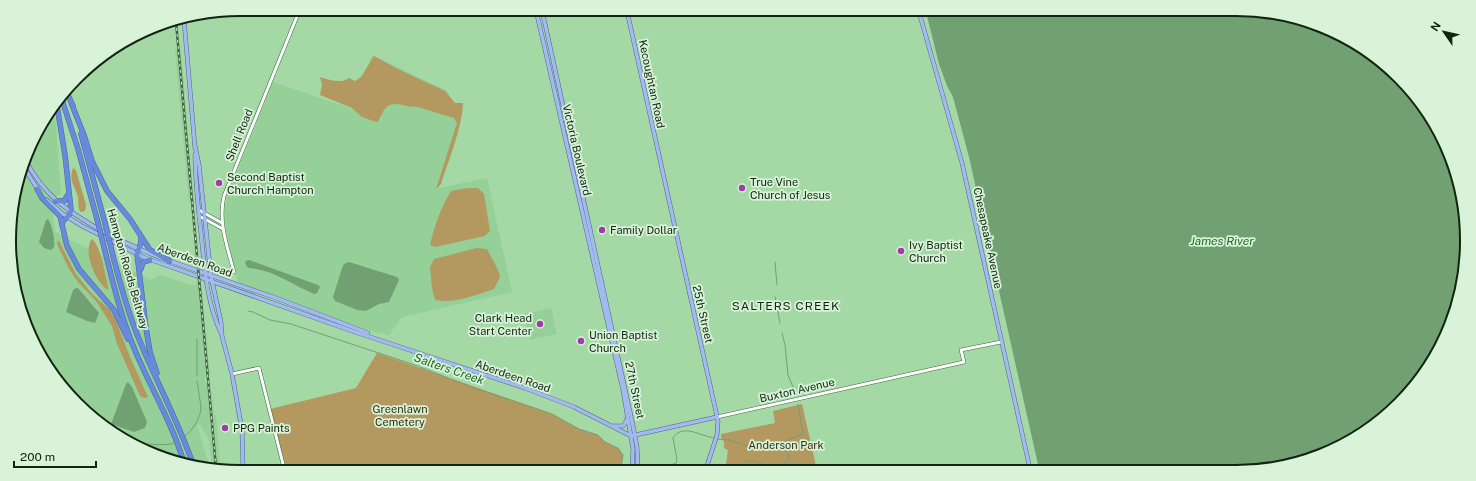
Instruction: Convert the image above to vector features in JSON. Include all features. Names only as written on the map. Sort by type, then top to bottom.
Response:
[{"type":"highway","name":"Hampton Roads Beltway","points":[[68,96],[134,327],[141,346],[179,426],[191,459]]},
{"type":"highway","name":"Hampton Roads Beltway","points":[[63,103],[80,155],[118,301],[133,347],[172,430],[182,457]]},
{"type":"highway","points":[[72,105],[84,135],[92,161],[101,181],[114,201],[130,218],[151,251],[170,261]]},
{"type":"highway","points":[[58,111],[69,193],[69,215],[64,220],[62,225]]},
{"type":"highway","points":[[37,189],[42,198],[59,214],[67,246],[73,259],[86,279],[114,310],[133,347]]},
{"type":"highway","points":[[56,201],[64,201],[69,193]]},
{"type":"highway","points":[[140,235],[141,241],[138,252],[148,341],[160,385]]},
{"type":"highway","points":[[143,298],[141,265],[145,261],[150,260]]},
{"type":"main road","name":"Victoria Boulevard","points":[[537,16],[602,292]]},
{"type":"main road","name":"Victoria Boulevard","points":[[543,16],[602,292]]},
{"type":"main road","name":"Kecoughtan Road","points":[[628,16],[660,162]]},
{"type":"main road","name":"Chesapeake Avenue","points":[[920,16],[962,163],[1029,465]]},
{"type":"main road","points":[[184,23],[196,146],[205,213],[211,276],[221,322],[222,336]]},
{"type":"main road","points":[[196,146],[195,165],[206,274],[217,324],[222,336],[232,374],[242,430],[243,465]]},
{"type":"main road","name":"25th Street","points":[[660,162],[717,417],[717,435],[707,465]]},
{"type":"main road","name":"Aberdeen Road","points":[[29,166],[39,183],[69,215]]},
{"type":"main road","name":"Aberdeen Road","points":[[27,172],[37,189],[54,206],[87,229],[138,252],[170,261],[353,327],[382,340]]},
{"type":"main road","name":"Aberdeen Road","points":[[138,252],[150,260],[212,282],[531,390],[574,408],[633,436]]},
{"type":"main road","name":"27th Street","points":[[602,292],[627,416],[633,436]]},
{"type":"main road","name":"27th Street","points":[[602,292],[638,458],[638,465]]},
{"type":"main road","points":[[611,426],[624,425],[627,416]]},
{"type":"main road","name":"Buxton Avenue","points":[[633,436],[717,417]]},
{"type":"main road","points":[[632,465],[633,436]]},
{"type":"street","name":"Shell Road","points":[[234,272],[222,223],[222,208],[226,190],[297,16]]},
{"type":"street","points":[[199,210],[222,223]]},
{"type":"street","points":[[199,216],[223,229]]},
{"type":"street","name":"Buxton Avenue","points":[[717,417],[964,362],[961,350],[1002,342]]},
{"type":"street","points":[[232,374],[259,368],[283,465]]},
{"type":"shaded area","points":[[175,49],[181,50],[194,202],[189,203]]},
{"type":"shaded area","points":[[372,55],[447,91],[461,114],[439,188],[487,178],[512,292],[402,317],[389,335],[329,317],[238,283],[224,216],[230,189],[273,82],[353,109]]},
{"type":"shaded area","points":[[55,115],[61,194],[55,197],[52,210],[55,232],[151,280],[159,275],[196,286],[196,279],[201,281],[210,375],[205,376],[205,382],[210,382],[214,415],[216,415],[220,464],[211,463],[209,440],[199,423],[197,426],[208,463],[168,453],[128,435],[104,419],[72,389],[62,377],[39,340],[28,313],[20,284],[16,255],[16,226],[20,197],[28,168],[39,141]]},
{"type":"shaded area","name":"Clark Head Start Center","points":[[551,308],[557,334],[530,340],[524,314]]},
{"type":"green space","points":[[374,56],[445,91],[455,103],[463,103],[455,144],[441,184],[436,189],[457,123],[454,118],[414,106],[411,107],[394,104],[390,105],[384,110],[378,122],[376,122],[362,117],[352,108],[320,95],[322,85],[320,77],[339,81],[349,78],[355,81],[361,77]]},
{"type":"green space","points":[[73,168],[76,170],[86,205],[85,211],[81,212],[78,197],[72,183],[71,176]]},
{"type":"green space","points":[[478,188],[484,194],[490,231],[485,236],[435,247],[430,245],[438,217],[451,191]]},
{"type":"green space","points":[[92,239],[100,254],[108,290],[99,281],[92,266],[89,244]]},
{"type":"green space","points":[[59,241],[76,274],[92,294],[110,310],[148,397],[144,398],[140,396],[117,344],[112,326],[96,301],[78,282],[69,269],[58,246],[57,242]]},
{"type":"green space","points":[[477,248],[487,249],[498,270],[500,277],[494,289],[457,300],[435,300],[430,267],[434,259]]},
{"type":"green space","points":[[122,254],[127,256],[130,265],[133,282],[131,296],[121,262]]},
{"type":"green space","name":"Greenlawn Cemetery","points":[[377,353],[539,409],[552,414],[579,429],[598,435],[605,442],[619,449],[623,455],[621,465],[285,465],[270,409],[356,388]]},
{"type":"green space","name":"Anderson Park","points":[[802,404],[816,465],[721,465],[726,464],[728,450],[724,448],[724,442],[721,438],[721,434],[775,423],[773,411]]},
{"type":"water","name":"James River","points":[[927,16],[1250,16],[1279,20],[1308,28],[1348,46],[1384,72],[1414,104],[1437,141],[1452,182],[1456,197],[1460,226],[1460,255],[1456,284],[1448,313],[1430,353],[1404,389],[1372,419],[1335,442],[1308,453],[1279,461],[1250,465],[1038,465],[969,157],[953,97],[947,86],[939,64]]},
{"type":"water","points":[[48,219],[52,228],[54,240],[54,247],[51,250],[44,248],[39,242],[46,220]]},
{"type":"water","points":[[249,260],[320,287],[317,293],[314,294],[274,274],[248,268],[245,263]]},
{"type":"water","points":[[349,262],[397,277],[399,280],[389,302],[379,304],[366,311],[357,310],[335,301],[333,297],[342,268],[344,264]]},
{"type":"water","points":[[78,288],[99,313],[95,323],[66,312],[73,290]]},
{"type":"water","points":[[128,382],[132,387],[147,422],[145,428],[134,432],[111,424]]},
{"type":"waterway","points":[[775,262],[777,285]]},
{"type":"waterway","points":[[775,297],[780,323]]},
{"type":"waterway","name":"Salters Creek","points":[[248,311],[270,320],[291,324],[415,365],[474,388],[552,414],[579,429],[598,435],[605,442],[618,448],[623,455],[621,465]]},
{"type":"waterway","points":[[782,333],[785,345],[788,375],[796,394]]},
{"type":"waterway","points":[[197,339],[197,376]]},
{"type":"waterway","points":[[184,437],[196,424],[201,411],[197,381]]},
{"type":"waterway","points":[[780,446],[783,442],[803,434],[798,404]]},
{"type":"waterway","name":"Salters Creek","points":[[670,465],[676,463],[677,459],[673,438],[681,431],[692,432],[714,438]]},
{"type":"waterway","name":"Salters Creek","points":[[717,439],[729,440],[754,448],[780,447],[789,454],[788,461],[783,465]]},
{"type":"waterway","points":[[142,442],[165,445],[174,443]]},
{"type":"waterway","name":"Salters Creek","points":[[742,465],[743,463],[754,461],[765,465]]},
{"type":"waterway","name":"Salters Creek","points":[[659,465],[670,465]]},
{"type":"railway","points":[[176,26],[216,464]]},
{"type":"place","name":"Second Baptist Church Hampton","points":[[219,183]]},
{"type":"place","name":"True Vine Church of Jesus","points":[[742,188]]},
{"type":"place","name":"Family Dollar","points":[[602,230]]},
{"type":"place","name":"Ivy Baptist Church","points":[[901,251]]},
{"type":"place","name":"Clark Head Start Center","points":[[540,324]]},
{"type":"place","name":"Union Baptist Church","points":[[581,341]]},
{"type":"place","name":"PPG Paints","points":[[225,428]]},
{"type":"district","name":"SALTERS CREEK","points":[[786,306]]}]
